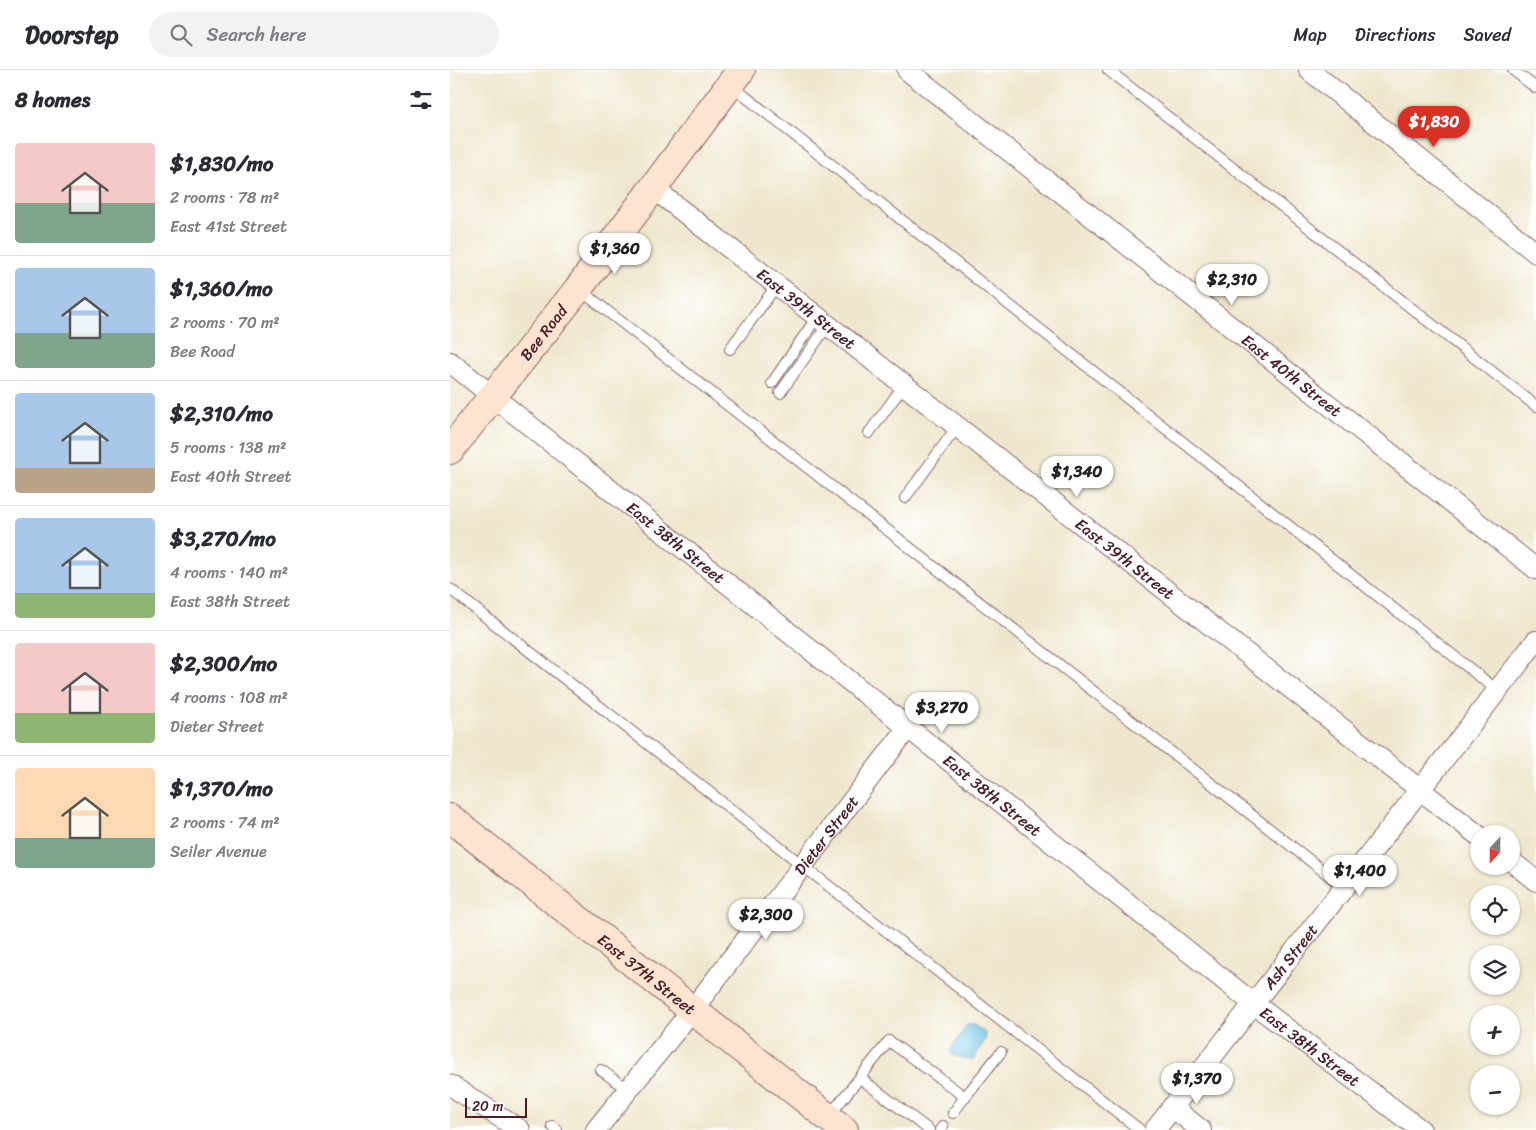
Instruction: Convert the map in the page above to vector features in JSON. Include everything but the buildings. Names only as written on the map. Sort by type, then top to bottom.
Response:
[{"type":"main road","name":"Bee Road","points":[[450,448],[494,396],[578,289],[736,77]]},
{"type":"main road","name":"East 37th Street","points":[[450,818],[836,1124]]},
{"type":"street","name":"East 40th Street","points":[[907,70],[1536,569]]},
{"type":"street","points":[[1309,70],[1536,253]]},
{"type":"street","name":"East 39th Street","points":[[653,188],[1470,829]]},
{"type":"street","name":"East 38th Street","points":[[450,362],[907,729],[1254,1004],[1421,1130]]},
{"type":"street","name":"Ash Street","points":[[1155,1130],[1536,641]]},
{"type":"street","name":"Dieter Street","points":[[596,1130],[692,1009],[907,729]]},
{"type":"street","points":[[1520,868],[1536,881]]},
{"type":"street","points":[[450,1085],[520,1130]]},
{"type":"street","points":[[1172,1107],[1201,1130]]},
{"type":"lane","points":[[1108,70],[1536,406]]},
{"type":"lane","points":[[1513,70],[1536,88]]},
{"type":"lane","points":[[736,77],[1498,691]]},
{"type":"lane","points":[[730,348],[776,285]]},
{"type":"lane","points":[[578,289],[1345,888]]},
{"type":"lane","points":[[772,383],[823,321]]},
{"type":"lane","points":[[780,393],[823,321]]},
{"type":"lane","points":[[869,434],[904,385]]},
{"type":"lane","points":[[905,498],[957,427]]},
{"type":"lane","points":[[450,589],[1140,1130]]},
{"type":"lane","points":[[836,1124],[860,1078],[889,1042],[965,1097]]},
{"type":"lane","points":[[953,1113],[1001,1052]]},
{"type":"lane","points":[[601,1070],[628,1090]]},
{"type":"lane","points":[[860,1078],[929,1130]]},
{"type":"water","points":[[967,1025],[974,1025],[986,1034],[985,1040],[973,1060],[954,1056],[950,1051]]}]
